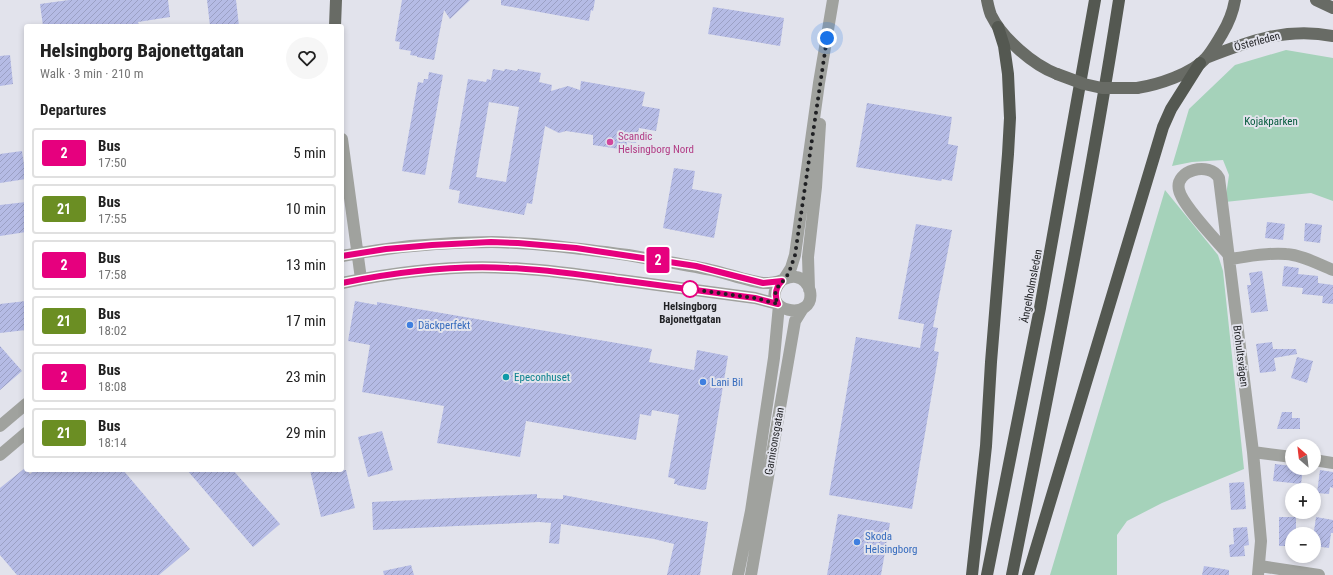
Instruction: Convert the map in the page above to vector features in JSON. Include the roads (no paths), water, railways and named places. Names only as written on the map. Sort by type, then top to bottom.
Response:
[{"type":"highway","name":"Ängelholmsleden","points":[[987,575],[1040,308],[1095,0]]},
{"type":"highway","points":[[1012,575],[1071,274],[1119,0]]},
{"type":"highway","points":[[972,575],[986,446],[1010,118],[1008,74],[1004,46],[998,27]]},
{"type":"highway","points":[[1028,575],[1163,127],[1171,109],[1203,60]]},
{"type":"main road","points":[[335,24],[336,0]]},
{"type":"main road","points":[[977,0],[990,14]]},
{"type":"main road","points":[[987,0],[990,14]]},
{"type":"main road","points":[[1203,60],[1215,45],[1229,20],[1235,0]]},
{"type":"main road","points":[[1316,0],[1333,8]]},
{"type":"main road","name":"Österleden","points":[[990,14],[998,27],[1009,40],[1040,65],[1057,74],[1084,84],[1102,88],[1136,88],[1160,83],[1178,76],[1203,60],[1266,37],[1284,34],[1333,36]]},
{"type":"street","name":"Garnisonsgatan","points":[[738,575],[751,511],[774,358],[779,305],[776,299],[776,289],[791,268],[795,255],[819,83],[833,0]]},
{"type":"street","name":"Garnisonsgatan","points":[[751,575],[795,321],[809,299],[808,257],[816,187],[820,128],[819,83]]},
{"type":"street","points":[[344,154],[361,279]]},
{"type":"street","name":"Brohultsvägen","points":[[1229,256],[1186,205],[1180,193],[1178,186],[1179,181],[1194,170],[1211,170],[1220,178],[1253,452],[1261,541],[1259,570],[1319,575]]},
{"type":"street","points":[[344,256],[432,245],[491,242],[518,243],[576,248],[665,261],[710,269],[763,283],[792,277],[800,278],[807,284],[809,289]]},
{"type":"street","points":[[1229,256],[1286,254],[1314,262],[1333,270]]},
{"type":"street","points":[[344,283],[429,270],[458,268],[508,268],[569,273],[755,298],[779,305],[789,311],[796,311],[803,308]]},
{"type":"street","points":[[0,426],[24,406]]},
{"type":"street","points":[[0,455],[24,435]]},
{"type":"street","points":[[1253,452],[1285,457]]},
{"type":"street","points":[[1321,461],[1333,463]]},
{"type":"place","name":"Scandic Helsingborg Nord","points":[[610,142]]},
{"type":"place","name":"Helsingborg Bajonettgatan","points":[[690,289]]},
{"type":"place","name":"Däckperfekt","points":[[410,325]]},
{"type":"place","name":"Epeconhuset","points":[[506,377]]},
{"type":"place","name":"Lani Bil","points":[[703,382]]},
{"type":"place","name":"Skoda Helsingborg","points":[[857,542]]},
{"type":"park label","name":"Kojakparken","points":[[1271,121]]}]
